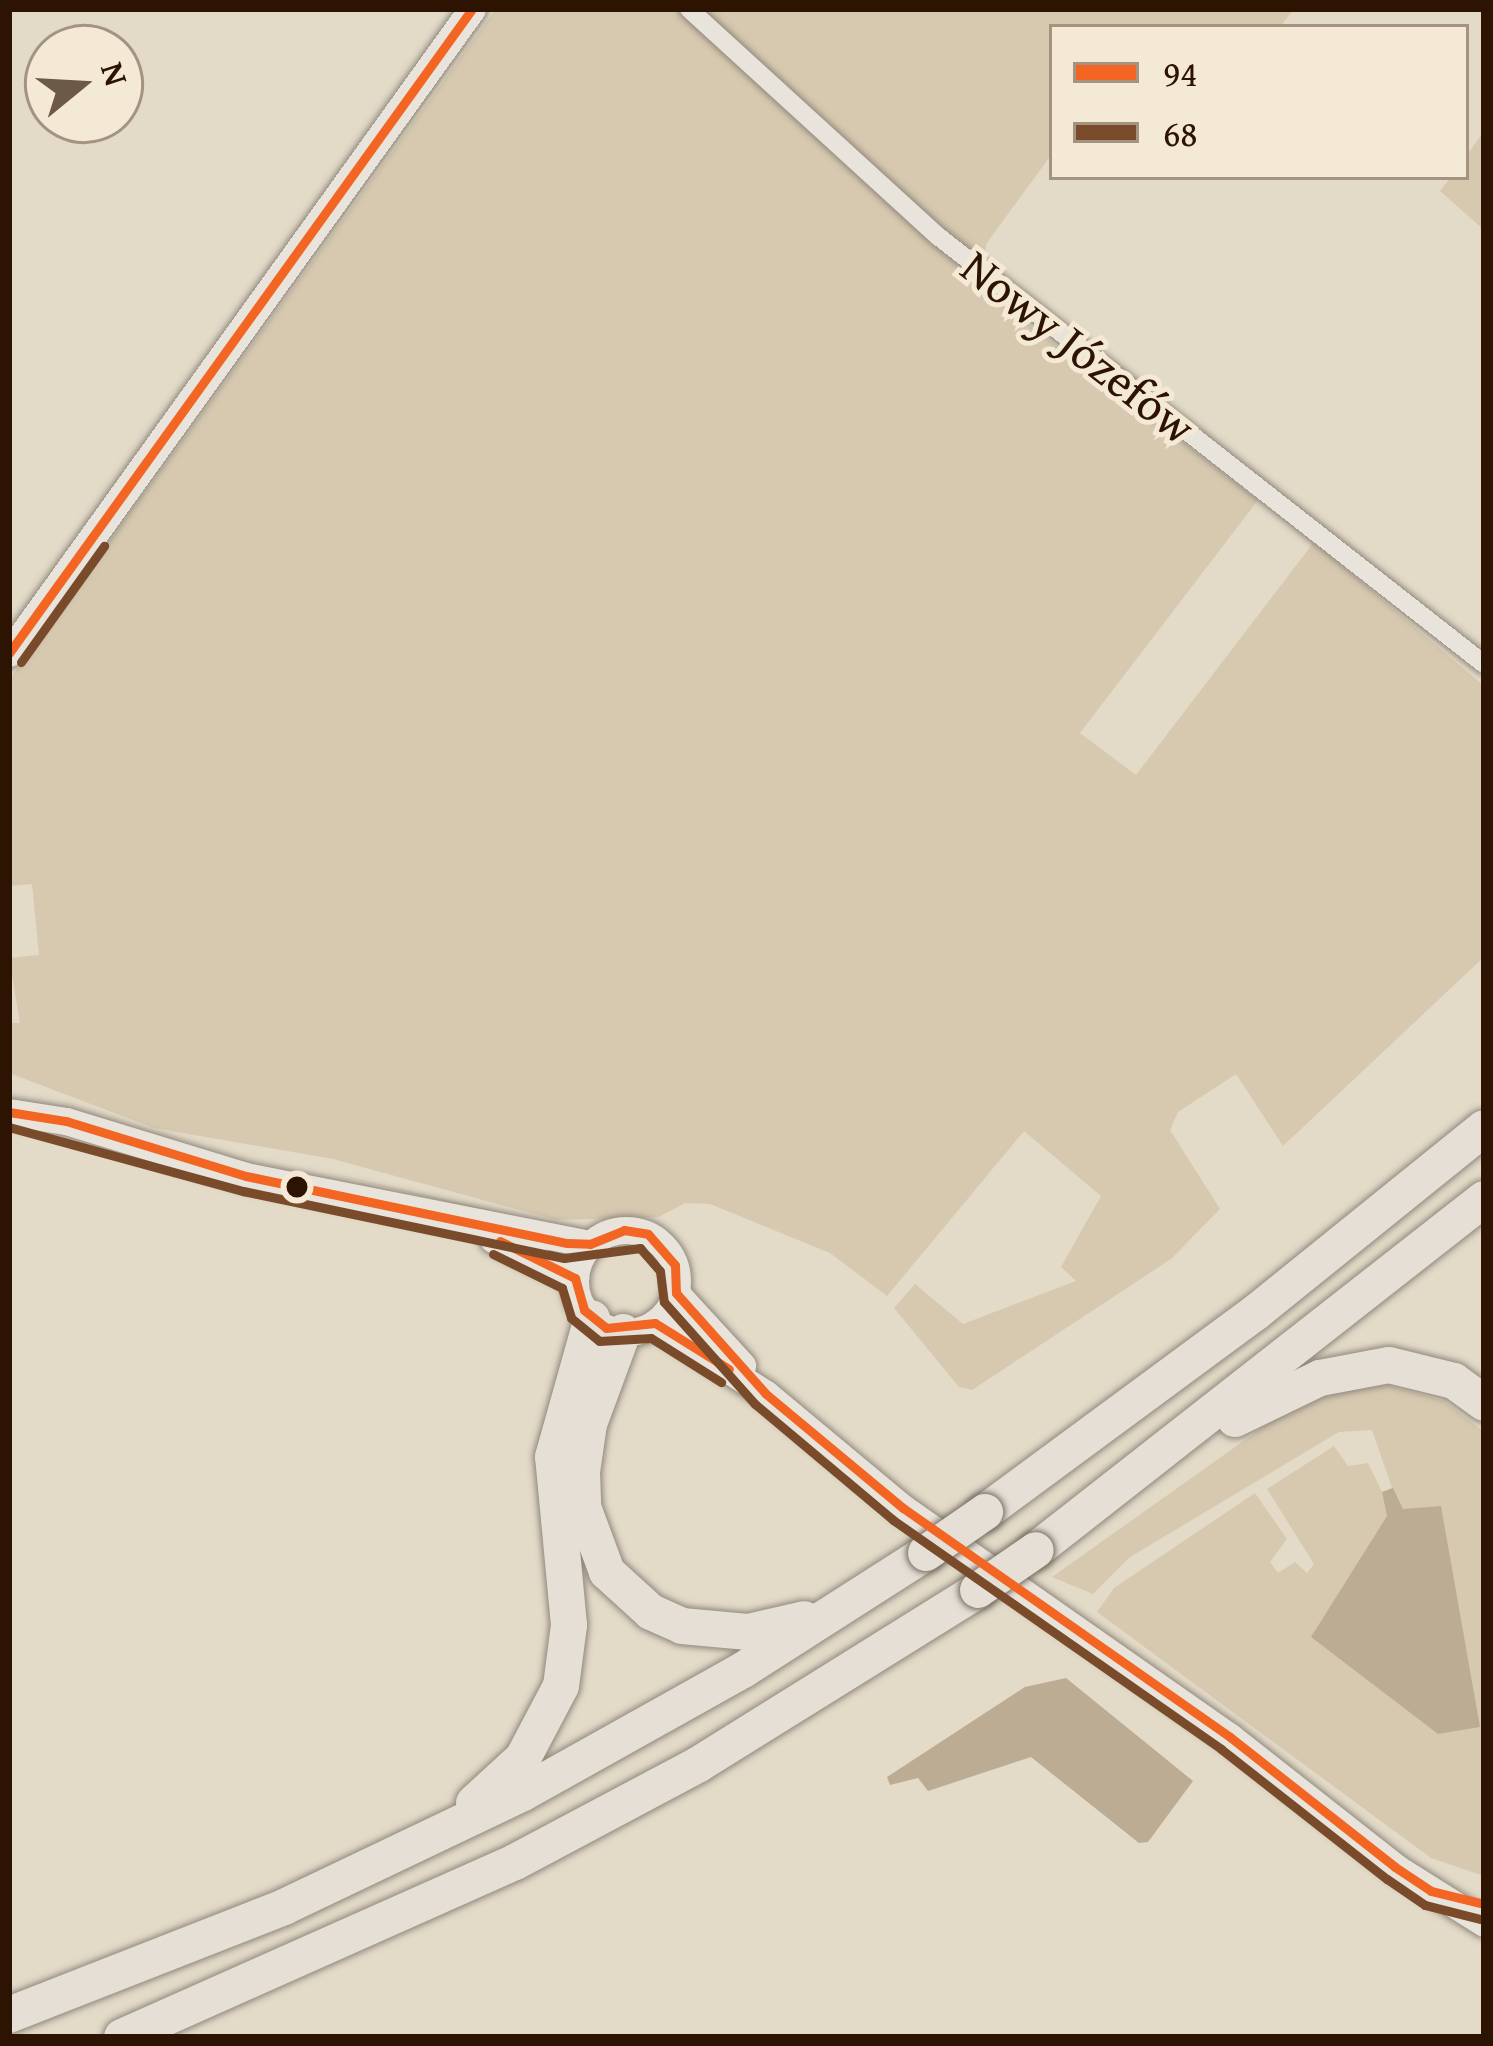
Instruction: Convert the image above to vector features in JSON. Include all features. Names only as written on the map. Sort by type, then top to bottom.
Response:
[{"type":"highway","points":[[9,2015],[405,1852],[638,1731],[848,1604],[986,1512],[1256,1313],[1484,1128]]},
{"type":"highway","points":[[122,2037],[422,1907],[612,1811],[978,1590],[1167,1453],[1484,1199]]},
{"type":"highway","points":[[623,1324],[589,1424],[582,1472],[583,1507],[608,1572],[651,1612],[714,1633],[773,1629],[848,1604]]},
{"type":"highway","points":[[405,1852],[523,1758],[561,1686],[569,1625],[553,1456],[623,1324]]},
{"type":"highway","points":[[1167,1453],[1355,1368],[1422,1368],[1484,1403]]},
{"type":"street","points":[[9,653],[472,9]]},
{"type":"street","name":"Nowy Józefów","points":[[689,9],[939,237],[1484,664]]},
{"type":"street","points":[[9,1095],[66,1121],[246,1176],[590,1244]]},
{"type":"street","points":[[9,1112],[66,1121]]},
{"type":"street","points":[[433,1215],[575,1278],[623,1324],[766,1394]]},
{"type":"street","points":[[575,1278],[590,1244],[611,1232],[648,1234],[675,1265],[676,1293],[766,1394],[903,1508],[1230,1737],[1431,1891],[1484,1923]]},
{"type":"street","points":[[623,1324],[676,1293]]},
{"type":"street","points":[[1431,1891],[1484,1904]]},
{"type":"shaded area","points":[[496,9],[1294,9],[1282,24],[1049,24],[1049,158],[986,244],[982,289],[1258,500],[1080,733],[1136,775],[1314,542],[1484,686],[1484,957],[1283,1146],[1236,1074],[1178,1112],[1170,1130],[1220,1209],[1171,1259],[972,1390],[959,1387],[894,1308],[915,1284],[963,1324],[1076,1281],[1061,1267],[1101,1196],[1024,1131],[887,1296],[830,1253],[710,1204],[685,1203],[659,1217],[556,1220],[333,1159],[154,1128],[9,1073],[9,1023],[20,1023],[9,958],[39,955],[32,884],[9,886],[9,680]]},
{"type":"shaded area","points":[[1484,131],[1484,230],[1440,191],[1449,180],[1469,180],[1469,152]]},
{"type":"shaded area","points":[[327,1172],[576,1230],[636,1221],[653,1225],[617,1225],[586,1236]]},
{"type":"shaded area","points":[[1387,1385],[1444,1401],[1484,1432],[1484,1876],[1431,1858],[1097,1612],[1114,1588],[1255,1493],[1287,1539],[1270,1562],[1278,1573],[1295,1562],[1307,1573],[1314,1564],[1267,1489],[1334,1446],[1348,1466],[1368,1463],[1382,1492],[1392,1488],[1372,1430],[1339,1432],[1130,1557],[1093,1594],[1052,1577],[1283,1413],[1342,1387]]},
{"type":"shaded area","points":[[1393,1488],[1403,1509],[1441,1506],[1480,1727],[1438,1734],[1311,1637],[1387,1516],[1382,1492]]},
{"type":"shaded area","points":[[1066,1678],[1193,1781],[1148,1842],[1139,1843],[1031,1757],[928,1791],[918,1778],[890,1785],[887,1777],[1025,1687]]},
{"type":"transit line","name":"94","points":[[9,653],[472,9]]},
{"type":"transit line","name":"68","points":[[21,662],[104,546]]},
{"type":"transit line","name":"94","points":[[9,1112],[66,1121],[246,1176],[567,1243],[590,1244],[624,1230],[648,1234],[675,1265],[676,1293],[766,1394],[903,1508],[1230,1737],[1395,1867],[1431,1891],[1484,1904]]},
{"type":"transit line","name":"68","points":[[9,1127],[243,1191],[564,1258],[640,1248],[660,1271],[664,1302],[755,1404],[893,1520],[1221,1749],[1425,1905],[1480,1919]]},
{"type":"transit line","name":"94","points":[[500,1241],[575,1278],[584,1310],[606,1328],[655,1323],[729,1369]]},
{"type":"transit line","name":"68","points":[[493,1254],[562,1288],[571,1318],[599,1341],[651,1338],[721,1382]]}]
